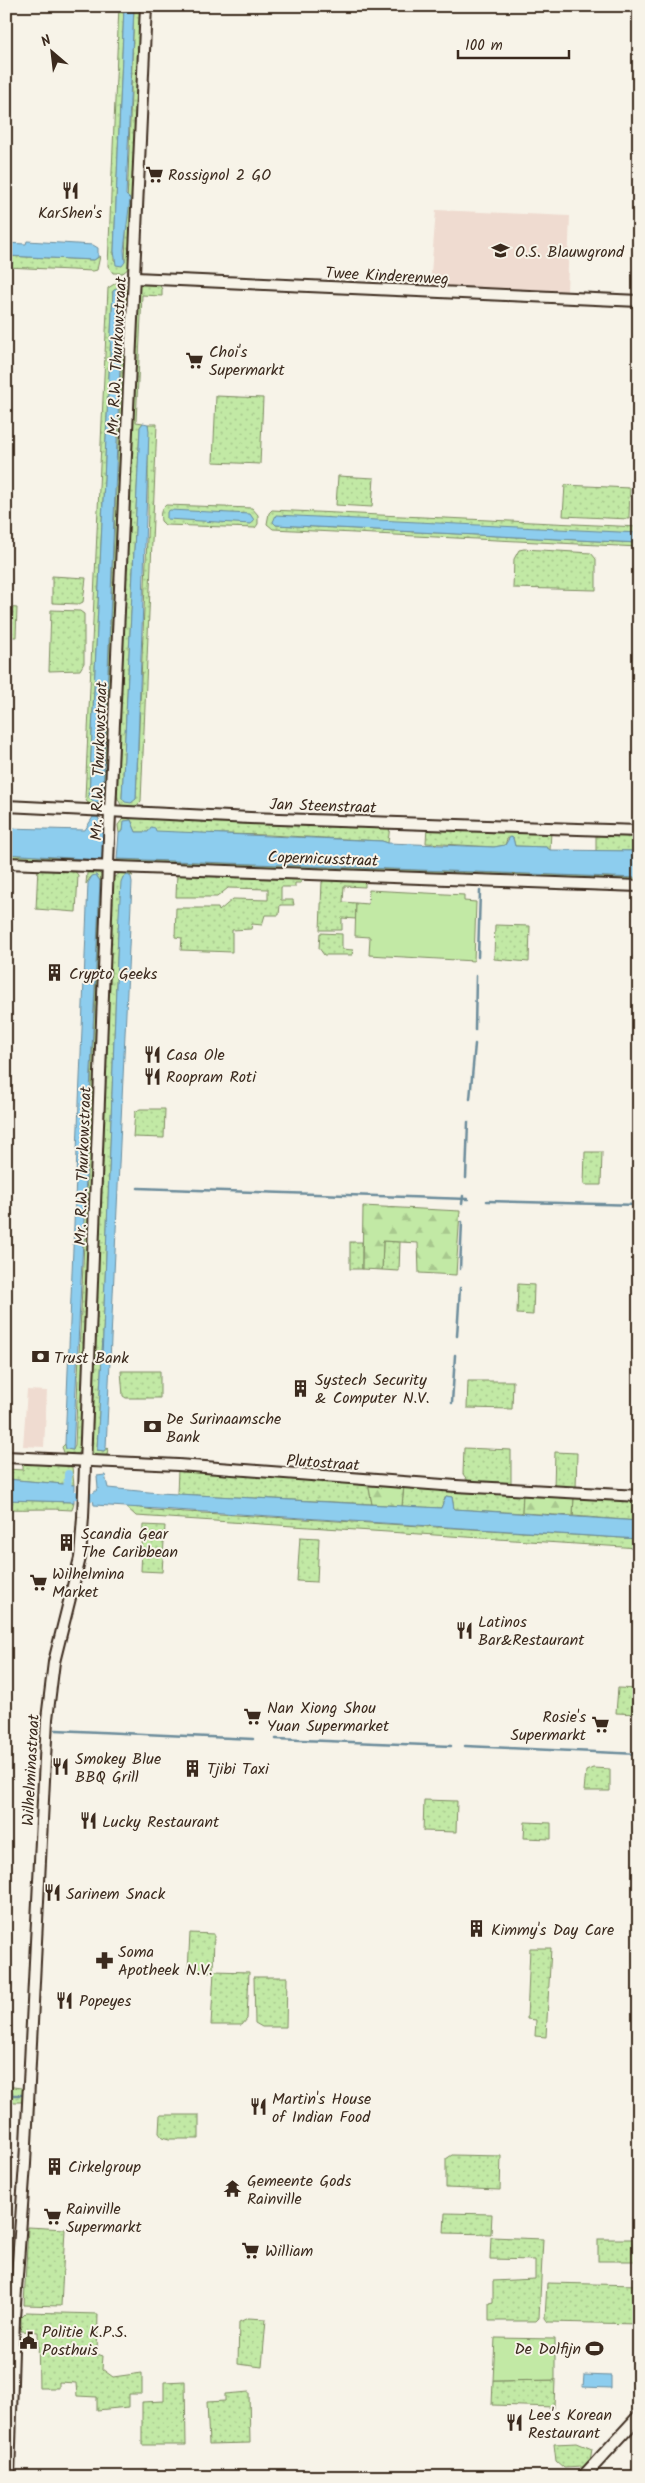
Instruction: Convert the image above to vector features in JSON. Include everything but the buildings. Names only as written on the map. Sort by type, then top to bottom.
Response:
[{"type":"main road","points":[[582,2477],[639,2416]]},
{"type":"street","name":"Mr. R.W. Thurkowstraat","points":[[83,1517],[110,865],[110,812],[146,6]]},
{"type":"street","name":"Twee Kinderenweg","points":[[135,278],[639,302]]},
{"type":"street","name":"Jan Steenstraat","points":[[6,806],[110,812],[639,831]]},
{"type":"street","name":"Copernicusstraat","points":[[6,863],[316,872],[639,886]]},
{"type":"street","name":"Plutostraat","points":[[6,1457],[84,1467],[178,1465],[399,1482],[639,1496]]},
{"type":"street","name":"Wilhelminastraat","points":[[9,2477],[14,2328],[25,2164],[47,1719],[54,1662],[80,1558],[83,1517]]},
{"type":"shaded area","name":"O.S. Blauwgrond","points":[[436,210],[570,216],[567,291],[430,286]]},
{"type":"shaded area","points":[[27,1390],[47,1391],[44,1447],[23,1446]]},
{"type":"green space","points":[[119,6],[124,6],[114,260],[125,262],[134,6],[141,6],[130,267],[123,273],[113,273],[108,266]]},
{"type":"green space","points":[[6,256],[94,260],[100,256],[97,270],[93,271],[6,267]]},
{"type":"green space","points":[[116,283],[122,283],[128,289],[108,796],[101,805],[94,806],[87,802],[85,798],[108,288]],"holes":[[[116,289],[121,369],[103,796],[89,796],[113,291]]]},
{"type":"green space","points":[[158,283],[162,289],[162,296],[142,295],[136,422],[143,423],[140,427],[122,798],[136,799],[148,514],[148,424],[157,424],[141,801],[135,807],[128,808],[122,807],[117,797],[138,291],[140,285]]},
{"type":"green space","points":[[216,396],[263,398],[260,464],[213,462]]},
{"type":"green space","points":[[338,476],[374,478],[372,507],[336,505]]},
{"type":"green space","points":[[565,485],[630,488],[629,519],[563,516]]},
{"type":"green space","points":[[166,505],[252,508],[258,515],[258,524],[255,528],[165,525],[161,521],[161,514]]},
{"type":"green space","points":[[272,510],[639,527],[639,533],[273,522],[276,525],[639,543],[639,547],[273,529],[267,524],[269,513]]},
{"type":"green space","points":[[519,550],[591,553],[596,559],[596,590],[513,588],[514,559]]},
{"type":"green space","points":[[52,576],[86,578],[83,602],[79,604],[52,603]]},
{"type":"green space","points":[[6,607],[17,608],[16,637],[6,637]]},
{"type":"green space","points":[[51,610],[80,611],[84,614],[84,663],[80,670],[49,671]]},
{"type":"green space","points":[[125,816],[390,825],[388,843],[382,841],[268,835],[136,832],[131,820],[125,821],[123,831],[119,833],[118,825]]},
{"type":"green space","points":[[427,826],[551,831],[550,850],[546,847],[515,846],[513,838],[507,839],[505,845],[494,847],[426,843]]},
{"type":"green space","points":[[596,834],[639,835],[639,851],[596,851]]},
{"type":"green space","points":[[6,854],[103,860],[103,863],[6,859]]},
{"type":"green space","points":[[117,859],[639,878],[639,883],[117,863]]},
{"type":"green space","points":[[38,867],[73,869],[78,875],[76,912],[36,909]]},
{"type":"green space","points":[[122,872],[129,872],[133,876],[128,875],[118,932],[97,1450],[104,1451],[108,1448],[107,1455],[98,1457],[91,1452],[112,881],[114,877]]},
{"type":"green space","points":[[177,872],[302,875],[301,883],[295,883],[295,887],[281,887],[281,900],[293,900],[294,905],[280,905],[279,915],[265,915],[262,925],[252,924],[251,929],[232,930],[232,952],[181,950],[182,938],[175,937],[176,908],[218,908],[219,911],[233,899],[268,900],[268,889],[228,888],[217,897],[176,897]]},
{"type":"green space","points":[[87,873],[99,873],[103,876],[84,1391],[79,1452],[75,1455],[65,1455],[62,1447],[65,1444],[66,1449],[73,1450],[75,1445],[100,881],[96,875],[90,878],[86,884]]},
{"type":"green space","points":[[326,878],[365,879],[365,887],[344,886],[343,902],[356,903],[356,919],[342,918],[342,930],[320,930],[322,882]]},
{"type":"green space","points":[[369,890],[464,895],[464,901],[476,902],[474,961],[369,955],[370,937],[355,936],[356,903],[368,904]]},
{"type":"green space","points":[[495,925],[530,926],[529,962],[494,959]]},
{"type":"green space","points":[[320,933],[342,934],[342,949],[353,950],[352,955],[324,955],[319,948]]},
{"type":"green space","points":[[140,1109],[165,1109],[164,1138],[133,1137],[135,1112]]},
{"type":"green space","points":[[585,1152],[602,1152],[601,1185],[584,1185]]},
{"type":"green space","points":[[363,1206],[460,1211],[456,1275],[419,1273],[418,1243],[383,1241],[382,1270],[362,1269]]},
{"type":"green space","points":[[383,1241],[400,1242],[399,1271],[382,1270]]},
{"type":"green space","points":[[350,1242],[362,1242],[362,1269],[350,1269]]},
{"type":"green space","points":[[518,1284],[534,1285],[533,1315],[517,1314]]},
{"type":"green space","points":[[121,1371],[160,1371],[160,1398],[126,1398],[123,1396]]},
{"type":"green space","points":[[468,1381],[513,1381],[512,1409],[467,1408]]},
{"type":"green space","points":[[464,1448],[511,1450],[511,1484],[468,1481],[463,1474]]},
{"type":"green space","points":[[555,1452],[577,1453],[576,1489],[554,1488]]},
{"type":"green space","points":[[23,1462],[72,1467],[74,1485],[6,1479],[6,1469],[23,1470]]},
{"type":"green space","points":[[178,1470],[368,1483],[372,1504],[177,1494]]},
{"type":"green space","points":[[368,1483],[404,1485],[402,1506],[372,1504]]},
{"type":"green space","points":[[404,1485],[523,1493],[522,1513],[454,1509],[452,1497],[446,1496],[441,1508],[402,1506]]},
{"type":"green space","points":[[523,1493],[574,1495],[573,1516],[522,1513]]},
{"type":"green space","points":[[574,1495],[639,1499],[639,1521],[573,1516]]},
{"type":"green space","points":[[6,1500],[74,1502],[72,1510],[6,1509]]},
{"type":"green space","points":[[124,1505],[153,1510],[639,1539],[639,1548],[136,1516]]},
{"type":"green space","points":[[143,1525],[165,1526],[162,1572],[141,1571]]},
{"type":"green space","points":[[300,1537],[319,1538],[317,1582],[297,1581]]},
{"type":"green space","points":[[618,1688],[639,1689],[639,1714],[616,1713]]},
{"type":"green space","points":[[593,1768],[610,1769],[610,1791],[584,1791],[586,1771]]},
{"type":"green space","points":[[424,1800],[457,1801],[456,1832],[423,1831]]},
{"type":"green space","points":[[525,1822],[551,1823],[551,1839],[524,1838]]},
{"type":"green space","points":[[190,1933],[214,1934],[213,1972],[188,1971]]},
{"type":"green space","points":[[530,1948],[551,1948],[546,2037],[535,2036],[536,2020],[527,2019]]},
{"type":"green space","points":[[214,1971],[249,1972],[247,2019],[242,2025],[211,2025]]},
{"type":"green space","points":[[254,1977],[287,1977],[286,2027],[262,2027],[255,2023]]},
{"type":"green space","points":[[6,2086],[21,2088],[24,2091],[22,2102],[6,2102]]},
{"type":"green space","points":[[160,2115],[199,2115],[199,2139],[169,2139],[162,2137],[159,2133]]},
{"type":"green space","points":[[452,2155],[501,2156],[500,2190],[446,2188],[446,2159]]},
{"type":"green space","points":[[445,2213],[492,2214],[491,2234],[444,2233]]},
{"type":"green space","points":[[28,2227],[65,2229],[61,2306],[24,2305]]},
{"type":"green space","points":[[491,2237],[543,2239],[539,2318],[536,2321],[489,2321],[489,2303],[493,2302],[493,2281],[535,2279],[535,2260],[490,2259]]},
{"type":"green space","points":[[598,2239],[639,2239],[639,2261],[598,2261]]},
{"type":"green space","points":[[547,2283],[639,2285],[639,2324],[548,2322],[545,2318]]},
{"type":"green space","points":[[26,2312],[98,2314],[97,2354],[103,2356],[102,2369],[113,2377],[142,2373],[142,2394],[129,2394],[129,2407],[97,2410],[97,2397],[77,2396],[76,2383],[59,2382],[59,2388],[39,2388],[38,2332],[21,2331],[21,2317]]},
{"type":"green space","points":[[248,2318],[266,2319],[262,2367],[238,2364],[239,2322]]},
{"type":"green space","points":[[495,2338],[555,2339],[555,2380],[493,2381]]},
{"type":"green space","points":[[555,2380],[554,2407],[492,2405],[493,2381]]},
{"type":"green space","points":[[185,2381],[186,2445],[142,2445],[142,2402],[164,2401],[164,2382]]},
{"type":"green space","points":[[249,2392],[250,2443],[209,2444],[207,2402],[225,2401],[225,2394]]},
{"type":"green space","points":[[577,2443],[592,2449],[590,2461],[583,2467],[564,2468],[556,2461],[554,2444]]},
{"type":"water","points":[[124,6],[134,6],[126,195],[130,199],[124,250],[125,262],[122,266],[116,265],[114,251]]},
{"type":"water","points":[[27,241],[93,245],[98,248],[98,257],[94,260],[6,256],[6,243],[26,244]]},
{"type":"water","points":[[122,289],[123,291],[103,796],[100,803],[94,803],[89,796],[113,291]]},
{"type":"water","points":[[143,423],[148,424],[149,431],[136,799],[131,803],[125,802],[122,798],[140,427]]},
{"type":"water","points":[[170,510],[250,514],[254,520],[251,524],[167,519],[167,512]]},
{"type":"water","points":[[276,515],[639,533],[639,543],[276,525],[273,522]]},
{"type":"water","points":[[93,817],[98,817],[104,832],[103,860],[6,854],[6,828],[85,830]]},
{"type":"water","points":[[131,820],[136,832],[148,832],[151,827],[155,828],[156,831],[494,847],[505,845],[510,837],[513,838],[515,846],[546,847],[550,850],[639,851],[639,878],[117,859],[119,833],[123,831],[124,821]]},
{"type":"water","points":[[96,875],[100,881],[73,1450],[66,1449],[65,1444],[88,883],[92,876]]},
{"type":"water","points":[[128,875],[131,877],[132,882],[106,1448],[104,1451],[97,1450],[118,932],[121,882],[123,877]]},
{"type":"water","points":[[105,1475],[108,1488],[159,1493],[441,1508],[446,1496],[452,1497],[454,1509],[639,1521],[639,1539],[94,1505],[92,1494],[98,1489],[97,1476]]},
{"type":"water","points":[[6,1479],[74,1485],[74,1502],[6,1500]]},
{"type":"water","points":[[584,2375],[611,2376],[611,2388],[583,2387]]},
{"type":"waterway","points":[[478,957],[480,891]]},
{"type":"waterway","points":[[475,1030],[476,976]]},
{"type":"waterway","points":[[470,1099],[475,1044]]},
{"type":"waterway","points":[[466,1178],[468,1122]]},
{"type":"waterway","points":[[138,1188],[468,1199]]},
{"type":"waterway","points":[[462,1204],[463,1196]]},
{"type":"waterway","points":[[487,1201],[639,1205]]},
{"type":"waterway","points":[[460,1269],[462,1222]]},
{"type":"waterway","points":[[457,1336],[460,1288]]},
{"type":"waterway","points":[[452,1403],[455,1355]]},
{"type":"waterway","points":[[67,1494],[68,1474]]},
{"type":"waterway","points":[[66,1494],[101,1498]]},
{"type":"waterway","points":[[56,1730],[253,1739]]},
{"type":"waterway","points":[[276,1739],[451,1746]]},
{"type":"waterway","points":[[465,1746],[639,1754]]},
{"type":"waterway","points":[[6,2095],[21,2095]]},
{"type":"place","name":"Rossignol 2 GO","points":[[154,174]]},
{"type":"place","name":"KarShen's","points":[[70,190]]},
{"type":"place","name":"O.S. Blauwgrond","points":[[501,251]]},
{"type":"place","name":"Choi's Supermarkt","points":[[195,360]]},
{"type":"place","name":"Crypto Geeks","points":[[55,973]]},
{"type":"place","name":"Casa Ole","points":[[152,1054]]},
{"type":"place","name":"Roopram Roti","points":[[152,1076]]},
{"type":"place","name":"Trust Bank","points":[[40,1357]]},
{"type":"place","name":"Systech Security & Computer N.V.","points":[[301,1388]]},
{"type":"place","name":"De Surinaamsche Bank","points":[[152,1427]]},
{"type":"place","name":"Scandia Gear The Caribbean","points":[[67,1542]]},
{"type":"place","name":"Wilhelmina Market","points":[[38,1582]]},
{"type":"place","name":"Latinos Bar&Restaurant","points":[[464,1630]]},
{"type":"place","name":"Nan Xiong Shou Yuan Supermarket","points":[[253,1716]]},
{"type":"place","name":"Rosie's Supermarkt","points":[[600,1725]]},
{"type":"place","name":"Smokey Blue BBQ Grill","points":[[61,1767]]},
{"type":"place","name":"Tjibi Taxi","points":[[193,1768]]},
{"type":"place","name":"Lucky Restaurant","points":[[88,1821]]},
{"type":"place","name":"Sarinem Snack","points":[[52,1893]]},
{"type":"place","name":"Kimmy's Day Care","points":[[477,1929]]},
{"type":"place","name":"Soma Apotheek N.V.","points":[[104,1960]]},
{"type":"place","name":"Popeyes","points":[[65,2000]]},
{"type":"place","name":"Martin's House of Indian Food","points":[[258,2107]]},
{"type":"place","name":"Cirkelgroup","points":[[54,2166]]},
{"type":"place","name":"Gemeente Gods Rainville","points":[[233,2189]]},
{"type":"place","name":"Rainville Supermarkt","points":[[52,2217]]},
{"type":"place","name":"William","points":[[251,2250]]},
{"type":"place","name":"Politie K.P.S. Posthuis","points":[[28,2340]]},
{"type":"place","name":"De Dolfijn","points":[[595,2348]]},
{"type":"place","name":"Lee's Korean Restaurant","points":[[514,2423]]}]
